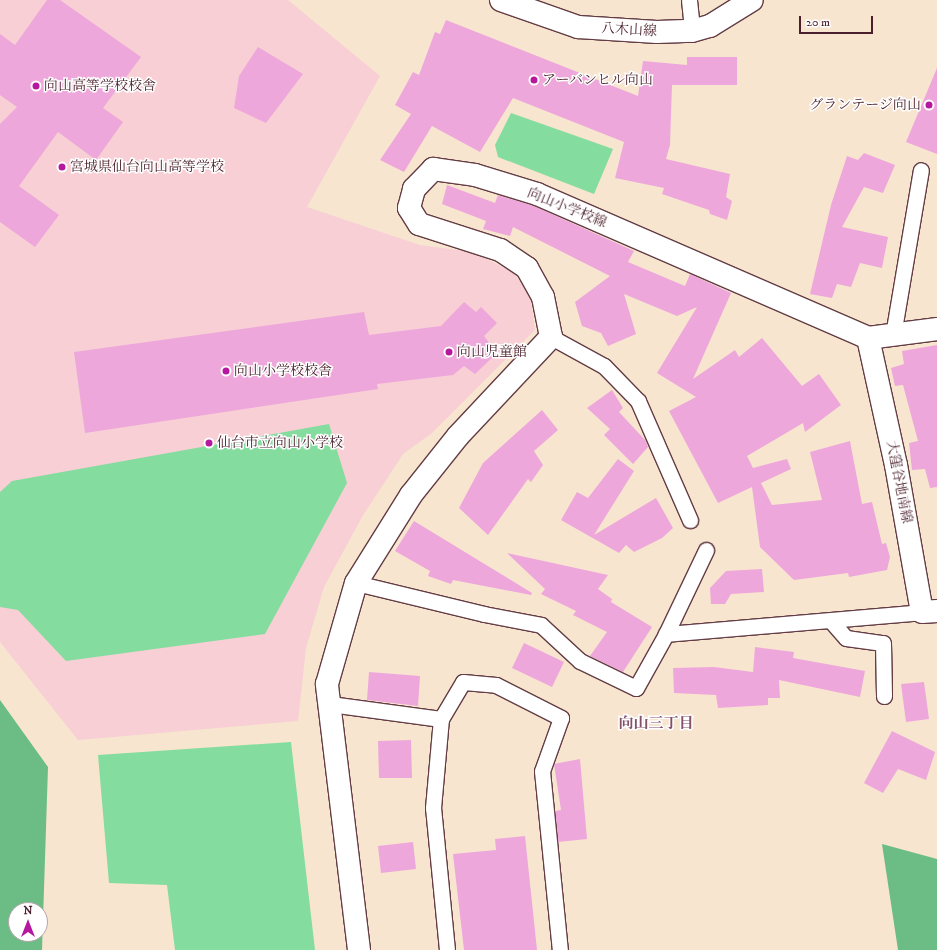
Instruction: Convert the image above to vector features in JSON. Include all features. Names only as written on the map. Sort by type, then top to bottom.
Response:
[{"type":"street","name":"八木山線","points":[[501,0],[528,4],[578,27],[657,32],[692,31],[730,16],[752,0]]},
{"type":"street","name":"向山小学校線","points":[[551,337],[543,297],[526,268],[500,250],[419,224],[409,208],[412,196],[414,190],[433,169],[475,175],[537,194],[868,338]]},
{"type":"street","points":[[868,338],[937,329]]},
{"type":"street","points":[[359,950],[328,684],[356,583],[411,495],[458,436],[551,337]]},
{"type":"street","name":"大窪谷地南線","points":[[868,338],[930,612]]},
{"type":"lane","points":[[689,0],[692,31]]},
{"type":"lane","points":[[893,335],[921,170]]},
{"type":"lane","points":[[551,337],[604,366],[638,401],[690,520]]},
{"type":"lane","points":[[356,583],[484,614],[541,625],[580,661],[636,688],[666,634],[706,550]]},
{"type":"lane","points":[[666,634],[832,622],[930,612]]},
{"type":"lane","points":[[832,622],[846,638],[883,643],[884,696]]},
{"type":"lane","points":[[447,950],[434,808],[441,719],[463,682],[496,685],[561,718],[542,771],[560,950]]},
{"type":"lane","points":[[330,704],[441,719]]},
{"type":"shaded area","name":"仙台市立向山小学校","points":[[0,0],[288,0],[380,76],[307,207],[420,245],[472,252],[513,272],[530,295],[535,330],[432,433],[403,454],[362,517],[324,587],[306,648],[298,721],[78,740],[0,642]]},
{"type":"green space","points":[[511,113],[613,149],[594,194],[498,157],[495,145]]},
{"type":"green space","points":[[329,424],[347,483],[265,634],[66,661],[18,610],[0,607],[0,492],[12,481]]},
{"type":"green space","points":[[0,700],[48,767],[44,902],[8,902],[8,942],[42,942],[42,950],[0,950]]},
{"type":"green space","points":[[291,742],[315,950],[175,950],[167,885],[109,883],[98,755]]},
{"type":"green space","points":[[882,844],[937,859],[937,950],[898,950]]},
{"type":"building","name":"向山高等学校校舎","points":[[47,0],[60,0],[141,57],[103,108],[123,122],[96,160],[58,132],[19,186],[59,215],[35,247],[0,222],[0,124],[17,107],[0,95],[0,34],[15,45]]},
{"type":"building","points":[[446,20],[638,96],[643,61],[687,65],[687,57],[737,57],[737,85],[672,85],[670,145],[666,159],[730,174],[726,197],[732,201],[727,220],[710,214],[709,210],[662,194],[664,188],[615,178],[624,142],[513,98],[480,152],[432,126],[404,172],[380,160],[411,114],[395,105],[413,72],[419,75],[435,32],[440,34]]},
{"type":"building","points":[[258,47],[303,74],[266,123],[234,108],[239,76]]},
{"type":"building","name":"グランテージ向山","points":[[937,68],[937,154],[906,142]]},
{"type":"building","points":[[864,153],[895,165],[883,193],[864,187],[842,227],[888,237],[882,268],[860,263],[851,287],[837,284],[832,298],[810,294],[831,205],[847,156],[858,160]]},
{"type":"building","points":[[447,185],[495,203],[498,195],[534,206],[634,251],[628,262],[685,286],[690,274],[731,293],[693,379],[735,350],[739,357],[762,338],[802,386],[819,374],[841,405],[805,432],[803,423],[747,456],[753,468],[787,459],[791,469],[761,483],[772,505],[822,500],[810,452],[850,441],[862,504],[872,502],[882,544],[886,543],[890,557],[887,570],[849,577],[848,573],[794,580],[760,547],[752,487],[718,503],[669,411],[696,397],[657,373],[697,307],[677,316],[624,294],[636,334],[608,346],[601,333],[582,326],[575,302],[610,276],[513,227],[510,236],[483,229],[486,221],[442,204]]},
{"type":"building","name":"向山小学校校舎","points":[[464,302],[476,312],[481,307],[497,323],[484,336],[497,353],[475,374],[464,366],[453,375],[377,384],[378,389],[85,433],[74,352],[364,312],[369,335],[441,326]]},
{"type":"building","points":[[937,345],[937,487],[930,488],[925,469],[912,470],[909,443],[918,441],[903,385],[895,386],[891,368],[904,364],[902,351]]},
{"type":"building","points":[[612,390],[623,408],[619,412],[646,441],[648,447],[633,464],[604,435],[610,429],[587,408]]},
{"type":"building","points":[[542,410],[558,430],[534,451],[543,465],[531,482],[528,479],[488,535],[459,508],[483,463]]},
{"type":"building","points":[[618,459],[634,471],[594,535],[656,498],[673,528],[662,538],[634,552],[626,545],[619,553],[561,520],[577,492],[588,498]]},
{"type":"building","points":[[414,521],[532,593],[531,595],[453,580],[451,584],[428,576],[430,571],[395,551]]},
{"type":"building","points":[[507,553],[608,575],[598,589],[612,599],[611,602],[652,627],[623,672],[590,656],[607,632],[573,615],[576,611],[541,594],[545,589]]},
{"type":"building","points":[[762,569],[764,592],[731,594],[725,604],[711,604],[710,588],[726,571]]},
{"type":"building","points":[[524,643],[564,662],[552,687],[512,668]]},
{"type":"building","points":[[755,647],[794,652],[793,658],[865,671],[860,697],[779,680],[780,698],[768,698],[768,705],[718,708],[716,695],[674,693],[673,668],[714,667],[753,672]]},
{"type":"building","points":[[369,672],[420,676],[418,706],[367,700]]},
{"type":"building","points":[[924,682],[929,719],[906,722],[901,684]]},
{"type":"building","points":[[892,731],[935,752],[926,780],[898,769],[883,793],[864,783]]},
{"type":"building","points":[[411,740],[412,778],[379,778],[378,741]]},
{"type":"building","points":[[580,759],[587,839],[558,842],[555,811],[561,810],[554,764]]},
{"type":"building","points":[[525,836],[537,950],[464,950],[453,854],[496,850],[495,839]]},
{"type":"building","points":[[413,842],[416,869],[381,873],[378,846]]},
{"type":"place","name":"アーバンヒル向山","points":[[534,80]]},
{"type":"place","name":"向山高等学校校舎","points":[[36,86]]},
{"type":"place","name":"グランテージ向山","points":[[929,105]]},
{"type":"place","name":"宮城県仙台向山高等学校","points":[[62,167]]},
{"type":"place","name":"向山児童館","points":[[449,352]]},
{"type":"place","name":"向山小学校校舎","points":[[226,371]]},
{"type":"place","name":"仙台市立向山小学校","points":[[209,443]]},
{"type":"district","name":"向山三丁目","points":[[656,724]]}]
